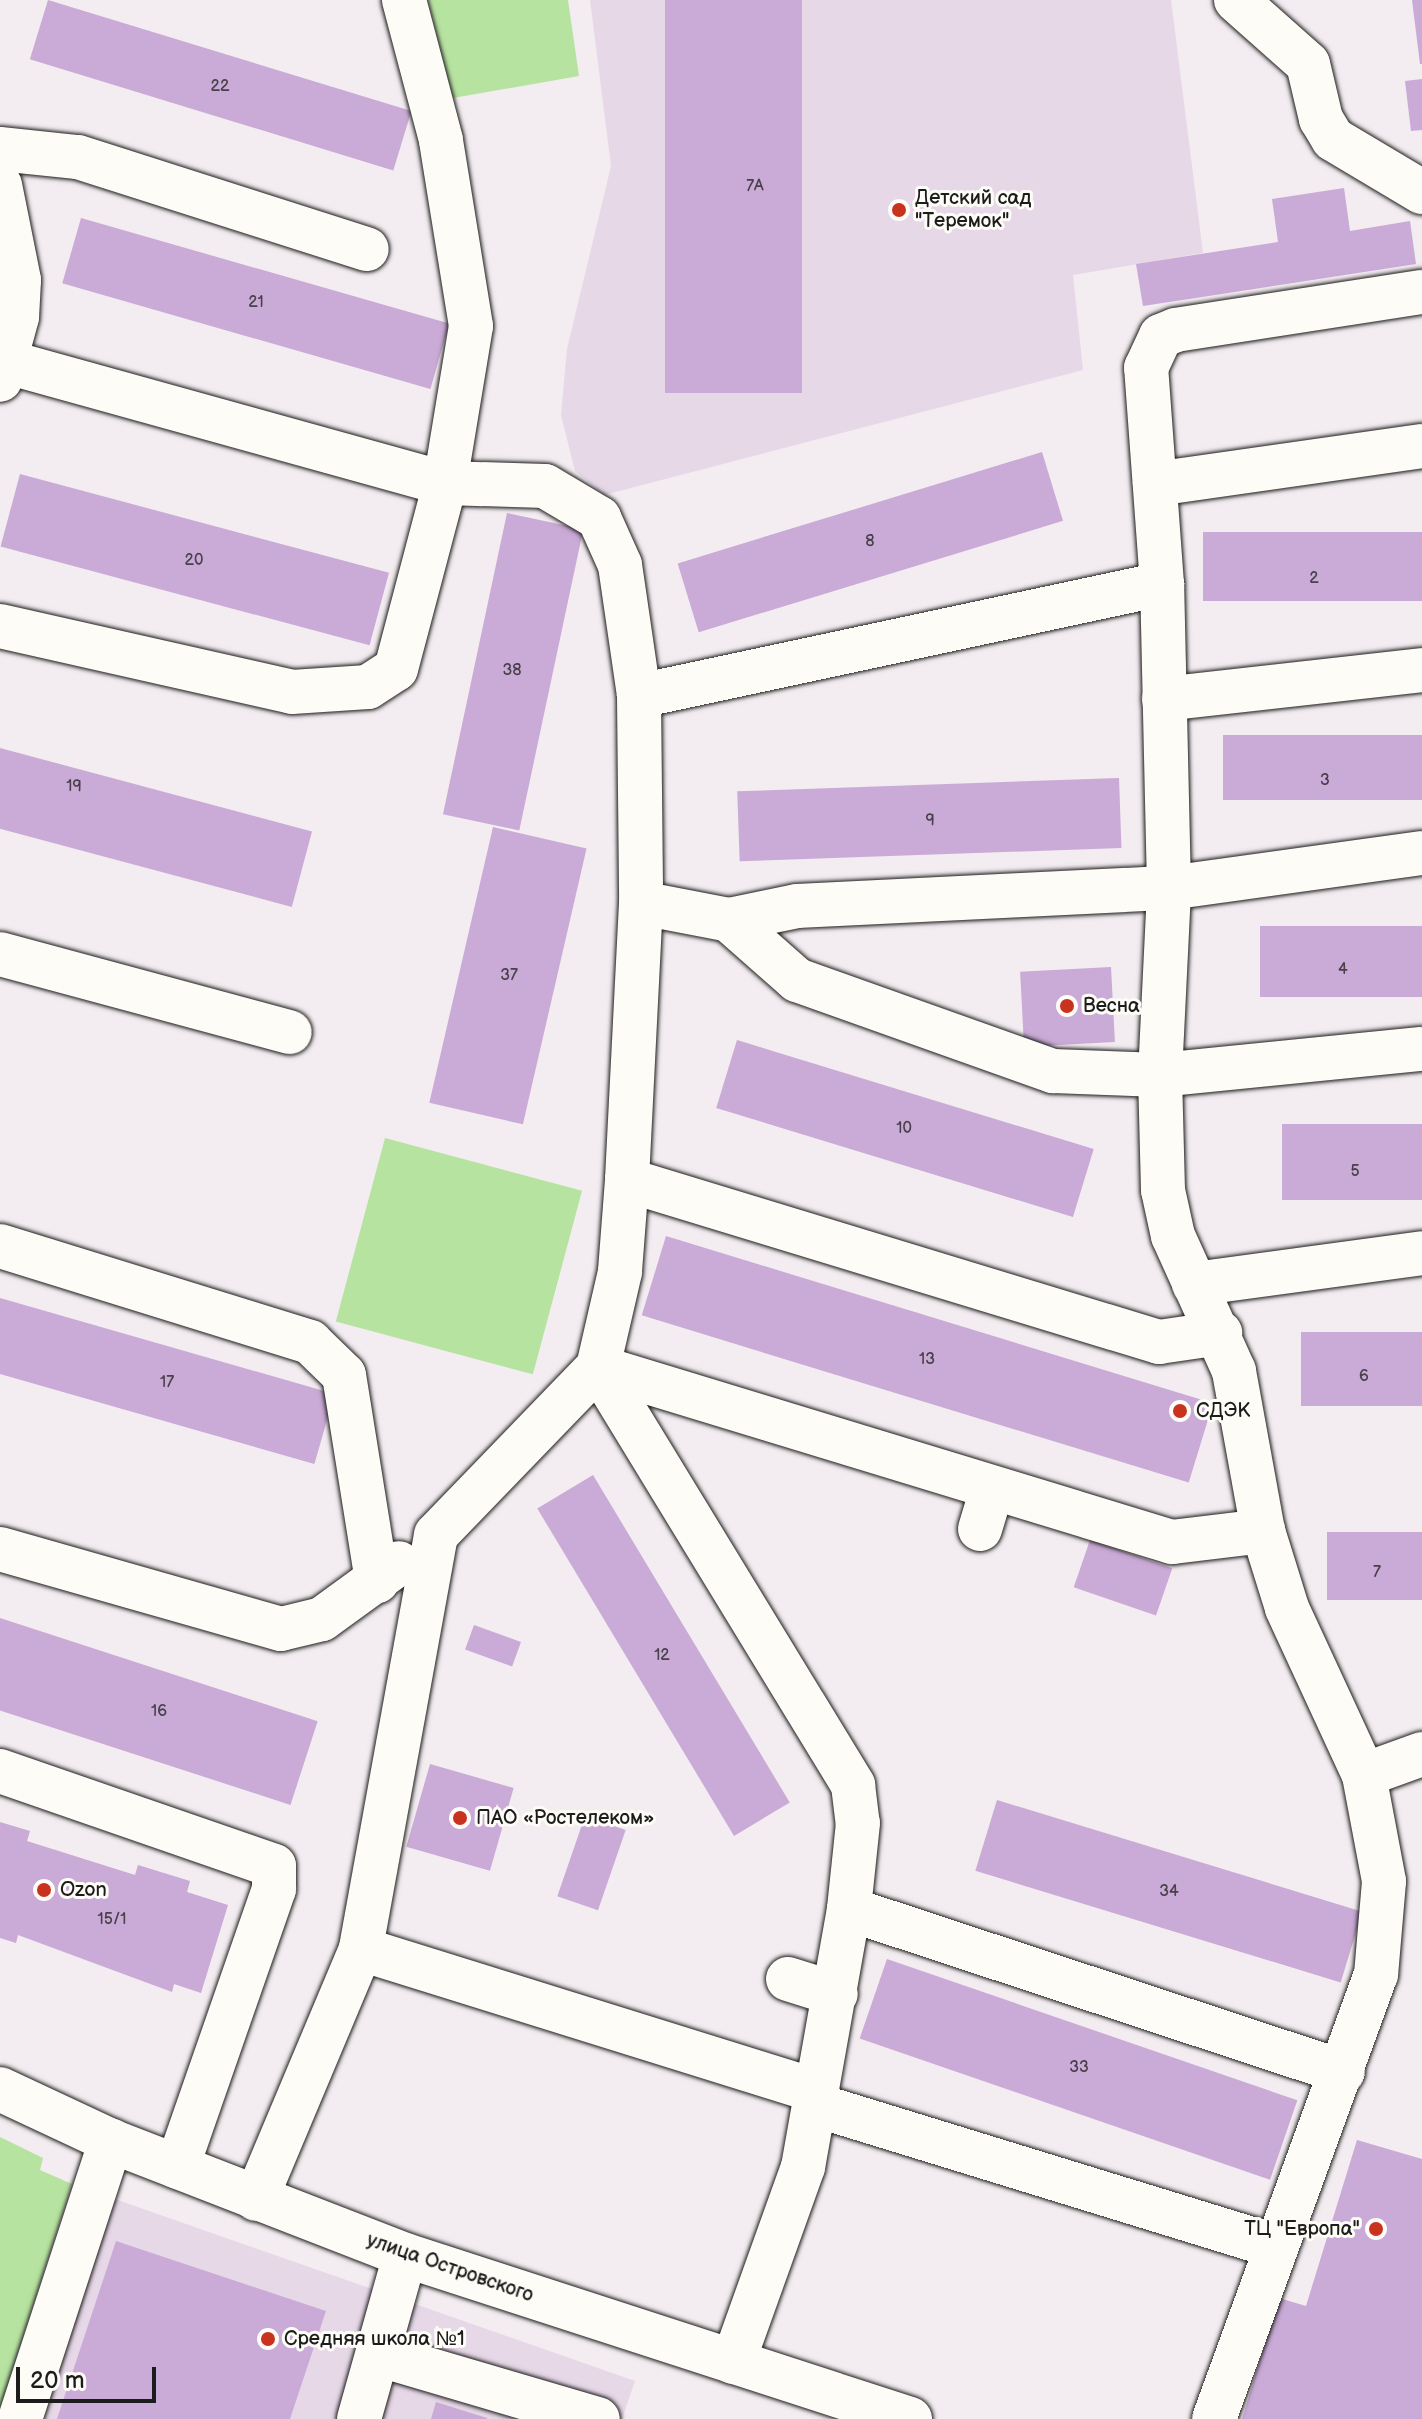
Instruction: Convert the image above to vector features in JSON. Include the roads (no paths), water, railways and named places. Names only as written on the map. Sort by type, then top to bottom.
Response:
[{"type":"street","points":[[0,626],[292,692],[326,695],[368,687],[396,669],[445,483],[471,326],[441,140],[404,0]]},
{"type":"street","points":[[1236,0],[1308,64],[1321,119],[1333,139],[1422,192]]},
{"type":"street","points":[[0,149],[78,157],[367,249]]},
{"type":"street","points":[[0,185],[19,280],[3,367],[445,483],[545,486],[599,518],[620,565],[639,696],[641,903],[620,1272],[598,1367],[436,1535],[322,1619],[281,1629],[0,1549]]},
{"type":"street","points":[[1214,2419],[1376,1975],[1384,1881],[1364,1775],[1287,1608],[1263,1531],[1234,1371],[1220,1333],[1173,1236],[1163,1190],[1160,1075],[1169,888],[1162,584],[1146,368],[1161,336],[1422,292]]},
{"type":"street","points":[[1155,484],[1422,446]]},
{"type":"street","points":[[639,696],[1162,584]]},
{"type":"street","points":[[1164,699],[1422,670]]},
{"type":"street","points":[[641,903],[729,920],[797,906],[1169,888],[1422,853]]},
{"type":"street","points":[[729,920],[811,985],[1053,1071],[1160,1075],[1422,1049]]},
{"type":"street","points":[[0,954],[290,1032]]},
{"type":"street","points":[[627,1180],[1159,1342],[1220,1333]]},
{"type":"street","points":[[0,1246],[310,1342],[344,1375],[377,1581]]},
{"type":"street","points":[[1194,1284],[1422,1253]]},
{"type":"street","points":[[598,1367],[986,1509],[1172,1542],[1263,1531]]},
{"type":"street","points":[[598,1367],[853,1785],[858,1823],[849,1909],[803,2167],[733,2362]]},
{"type":"street","points":[[256,2199],[361,1949],[436,1535]]},
{"type":"street","points":[[1364,1775],[1422,1754]]},
{"type":"street","points":[[0,1771],[274,1866],[274,1889],[177,2167]]},
{"type":"street","points":[[849,1909],[1343,2072]]},
{"type":"street","points":[[361,1949],[1277,2247]]},
{"type":"street","points":[[788,1979],[836,1994]]},
{"type":"street","name":"улица Островского","points":[[0,2089],[111,2141],[405,2255],[910,2419]]},
{"type":"street","points":[[20,2419],[111,2141]]},
{"type":"street","points":[[359,2419],[380,2355],[405,2255]]},
{"type":"street","points":[[380,2355],[598,2419]]},
{"type":"place","name":"Детский сад \"Теремок\"","points":[[899,210]]},
{"type":"place","name":"Весна","points":[[1067,1006]]},
{"type":"place","name":"СДЭК","points":[[1180,1411]]},
{"type":"place","name":"ПАО «Ростелеком»","points":[[460,1818]]},
{"type":"place","name":"Ozon","points":[[44,1890]]},
{"type":"place","name":"ТЦ \"Европа\"","points":[[1376,2229]]},
{"type":"place","name":"Средняя школа №1","points":[[268,2339]]}]
